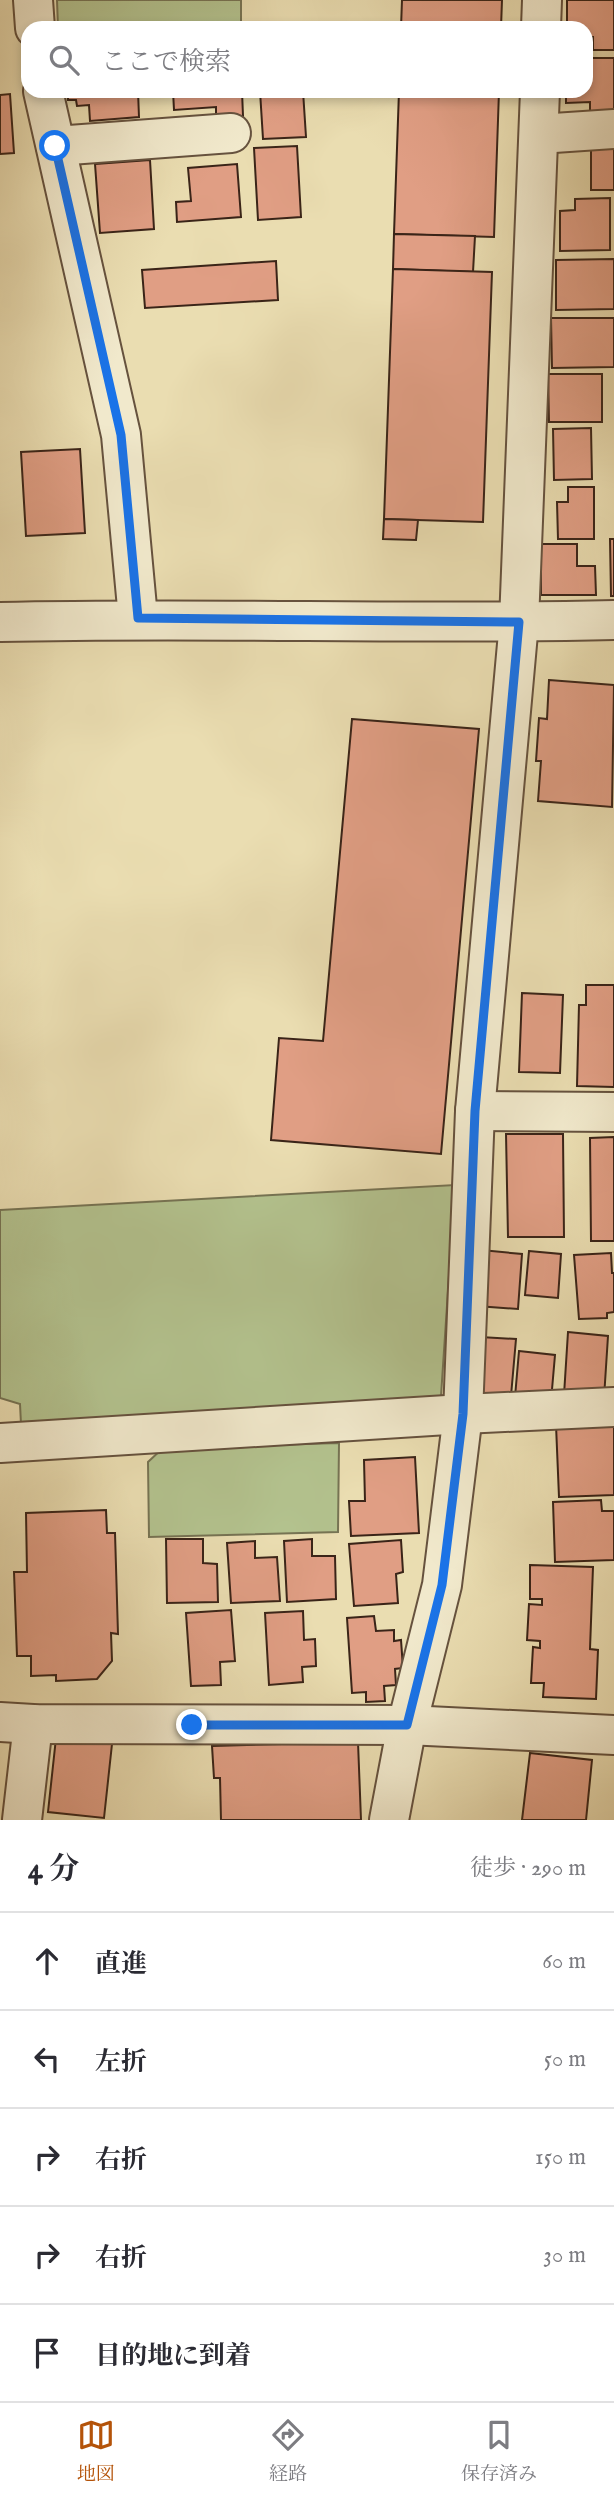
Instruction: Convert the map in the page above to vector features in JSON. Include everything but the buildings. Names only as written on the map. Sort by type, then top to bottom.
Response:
[{"type":"street","points":[[33,0],[34,21]]},
{"type":"street","points":[[541,0],[541,21]]},
{"type":"street","points":[[45,98],[121,435],[138,618]]},
{"type":"street","points":[[389,1820],[407,1725],[442,1585],[463,1414],[475,1111],[519,622],[540,98]]},
{"type":"street","points":[[539,134],[614,129]]},
{"type":"street","points":[[55,146],[231,133]]},
{"type":"street","points":[[0,622],[138,618],[519,622],[614,620]]},
{"type":"street","points":[[475,1111],[614,1112]]},
{"type":"street","points":[[0,1443],[614,1407]]},
{"type":"street","points":[[22,1820],[16,1723],[407,1725],[614,1735]]},
{"type":"green space","points":[[57,0],[241,0],[241,21],[58,21]]},
{"type":"green space","points":[[455,1185],[441,1396],[21,1424],[20,1404],[0,1398],[0,1210]]},
{"type":"green space","points":[[339,1443],[338,1532],[149,1537],[148,1462],[163,1448]]},
{"type":"route","points":[[55,146],[121,435],[138,618],[519,622],[475,1111],[463,1414],[442,1585],[407,1725],[192,1725]]}]
